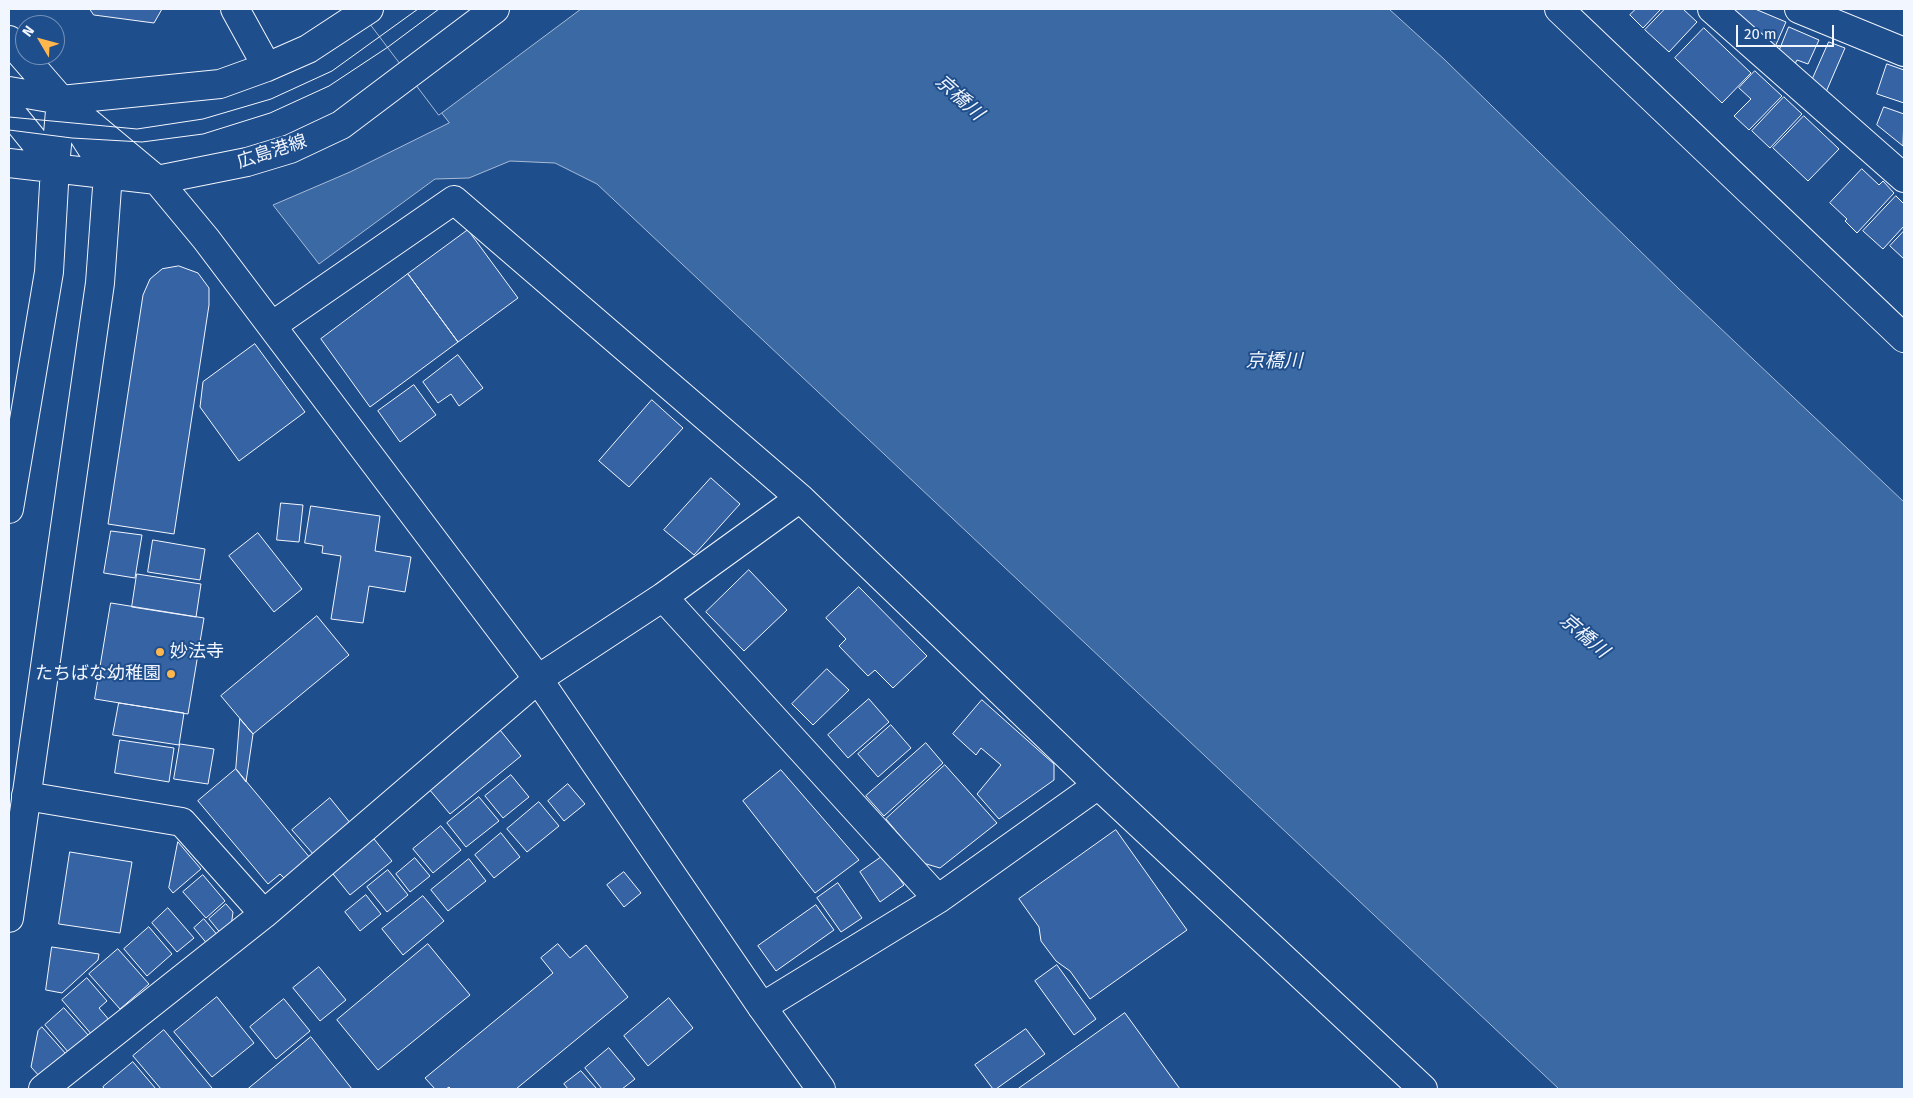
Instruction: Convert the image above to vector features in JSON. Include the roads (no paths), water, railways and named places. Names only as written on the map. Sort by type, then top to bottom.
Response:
[{"type":"street","points":[[235,9],[267,67]]},
{"type":"street","name":"広島港線","points":[[9,163],[157,180],[247,162],[290,149],[341,125],[495,9]]},
{"type":"street","points":[[1559,9],[1904,338]]},
{"type":"street","points":[[1712,9],[1904,178]]},
{"type":"street","points":[[9,91],[61,100],[220,84],[267,67],[308,49],[366,11]]},
{"type":"street","points":[[1815,12],[1904,52]]},
{"type":"street","points":[[9,40],[61,100],[108,174],[100,283],[9,918]]},
{"type":"street","points":[[9,509],[49,272],[61,100]]},
{"type":"street","points":[[61,100],[157,180],[273,325],[538,680],[762,1007],[821,1089]]},
{"type":"street","points":[[9,110],[55,167]]},
{"type":"street","points":[[273,325],[454,200],[800,498],[1098,785],[1423,1089]]},
{"type":"street","points":[[43,1089],[264,914],[538,680],[663,597],[800,498]]},
{"type":"street","points":[[663,597],[938,899]]},
{"type":"street","points":[[762,1007],[938,899],[1098,785]]},
{"type":"street","points":[[26,796],[182,822],[264,914]]},
{"type":"water","name":"京橋川","points":[[361,9],[1389,9],[1445,60],[1680,290],[1904,502],[1904,1089],[1559,1089],[597,184],[555,163],[510,161],[469,178],[435,179],[319,264],[273,205],[350,172],[449,123]]},
{"type":"tram line","points":[[9,117],[137,129],[203,119],[271,99],[332,71],[418,9]]},
{"type":"tram line","points":[[9,130],[72,138],[142,142],[203,134],[270,113],[329,86],[388,47],[439,9]]},
{"type":"place","name":"妙法寺","points":[[160,652]]},
{"type":"place","name":"たちばな幼稚園","points":[[171,674]]}]
